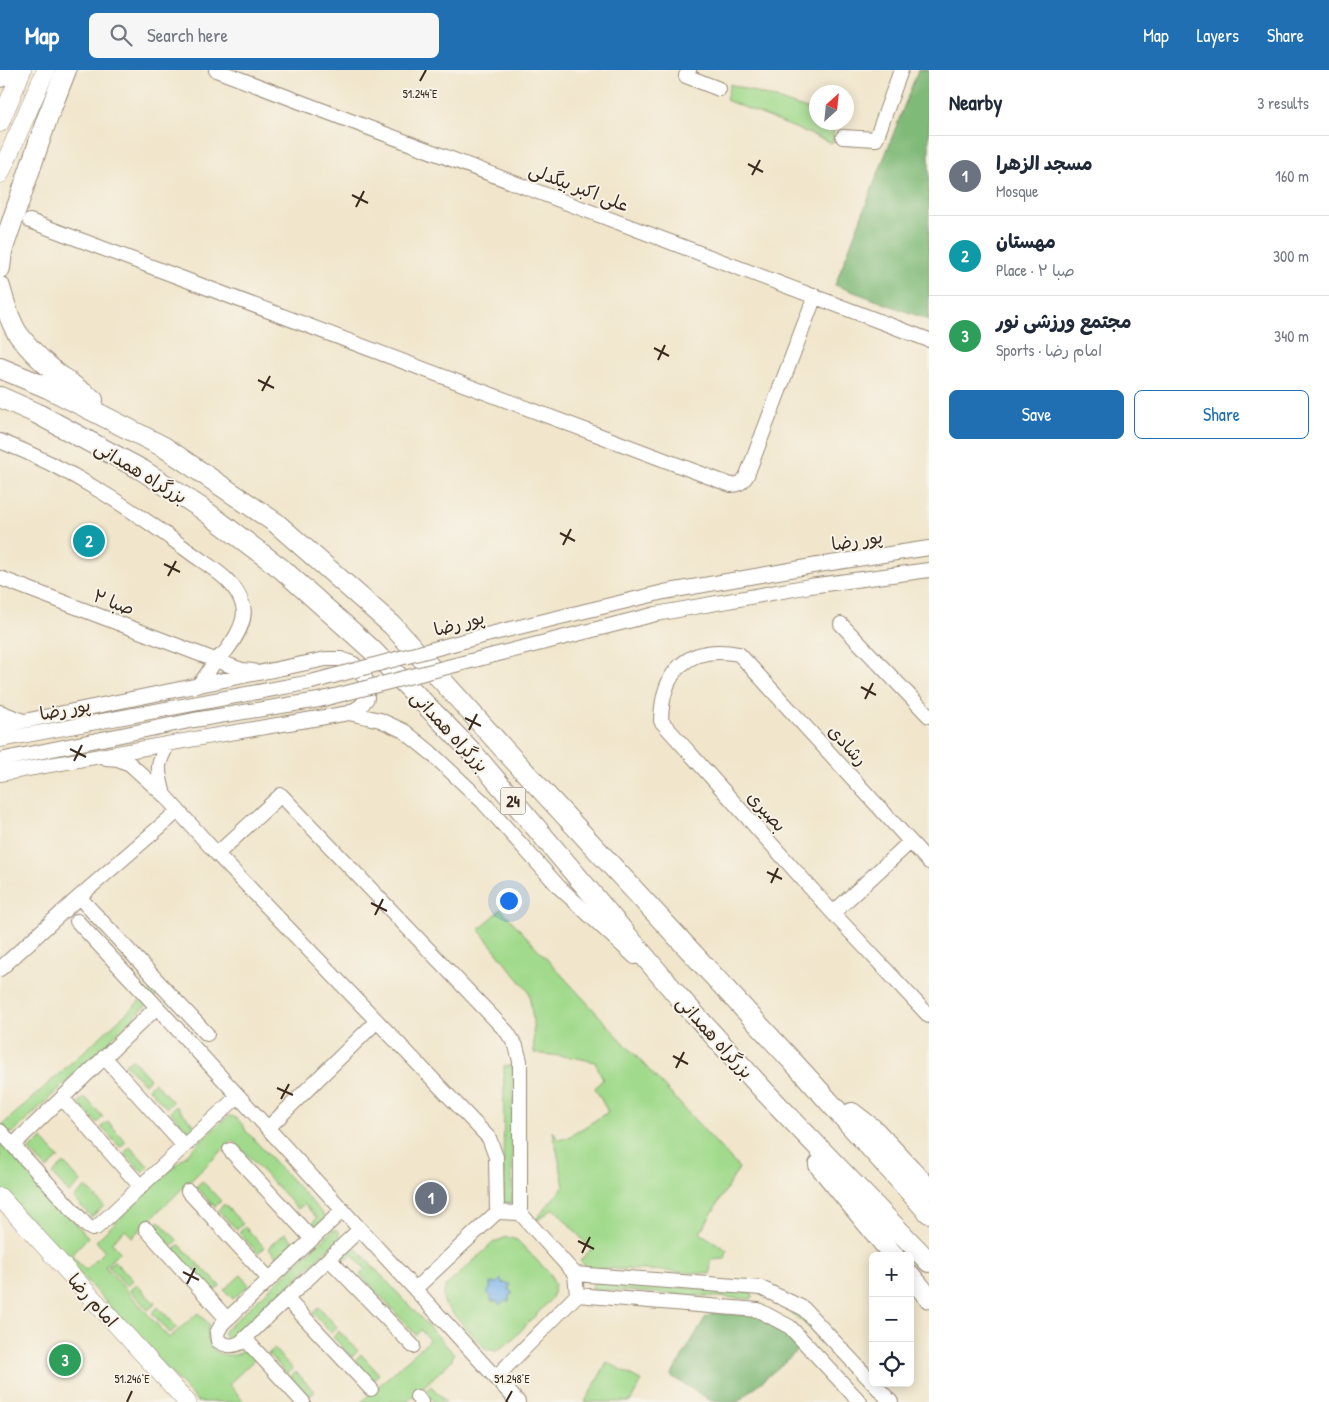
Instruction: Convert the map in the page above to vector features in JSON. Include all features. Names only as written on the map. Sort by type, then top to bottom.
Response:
[{"type":"highway","points":[[0,77],[3,70]]},
{"type":"highway","points":[[0,228],[66,70]]},
{"type":"highway","points":[[0,268],[2,251],[47,119]]},
{"type":"highway","points":[[0,287],[4,304],[17,332],[36,354],[61,377],[164,447]]},
{"type":"highway","name":"بزرگراه همدانی","points":[[0,368],[48,388],[164,447],[276,522],[392,625],[512,758],[806,1076],[929,1213]]},
{"type":"highway","name":"بزرگراه همدانی","points":[[0,397],[36,413],[142,470],[201,508],[283,570],[371,649],[473,754],[678,996],[766,1093],[929,1262]]},
{"type":"highway","points":[[806,1076],[874,1130],[921,1176],[929,1189]]},
{"type":"highway","points":[[766,1093],[826,1174],[891,1252]]},
{"type":"highway","points":[[914,1281],[929,1298]]},
{"type":"main road","points":[[0,123],[22,70]]},
{"type":"main road","points":[[0,174],[46,70]]},
{"type":"main road","name":"امام رضا","points":[[0,1197],[187,1402]]},
{"type":"street","name":"علی اکبر بیگدلی","points":[[216,70],[929,340]]},
{"type":"street","points":[[688,70],[686,76],[719,89]]},
{"type":"street","points":[[843,137],[876,139],[900,70]]},
{"type":"street","points":[[30,221],[731,486],[744,481],[815,296]]},
{"type":"street","points":[[0,441],[59,467],[110,496],[227,580],[239,594],[244,608],[242,624],[225,652],[215,660],[205,679],[197,686]]},
{"type":"street","name":"پور رضا","points":[[0,740],[311,682],[664,592],[929,548]]},
{"type":"street","name":"پور رضا","points":[[0,760],[194,720],[319,700],[656,614],[810,586],[929,570]]},
{"type":"street","name":"صبا ۲","points":[[0,578],[242,670],[261,672]]},
{"type":"street","points":[[841,624],[929,716]]},
{"type":"street","name":"بصیری","points":[[739,654],[726,651],[711,652],[687,660],[677,668],[669,680],[664,694],[661,721],[929,1016]]},
{"type":"street","name":"رشادی","points":[[739,654],[929,862]]},
{"type":"street","points":[[0,726],[326,659],[341,659],[354,664],[366,680],[367,698],[361,706],[349,713],[0,774]]},
{"type":"street","points":[[0,712],[24,721]]},
{"type":"street","points":[[349,713],[380,720],[404,731],[430,752],[483,802],[559,887],[678,996]]},
{"type":"street","points":[[164,796],[158,771],[161,757],[168,744]]},
{"type":"street","points":[[96,757],[118,759],[130,764],[164,796],[217,854],[489,1138],[496,1157],[497,1212]]},
{"type":"street","points":[[217,854],[281,795],[507,1032],[516,1046],[520,1061],[520,1213],[575,1274],[577,1295]]},
{"type":"street","points":[[0,969],[178,811]]},
{"type":"street","points":[[834,913],[910,842]]},
{"type":"street","points":[[79,897],[207,1034]]},
{"type":"street","points":[[77,921],[518,1402]]},
{"type":"street","points":[[13,1145],[157,1007]]},
{"type":"street","points":[[268,1128],[377,1021]]},
{"type":"street","points":[[104,1057],[184,1146]]},
{"type":"street","points":[[0,1131],[87,1226],[92,1229],[96,1228],[238,1096]]},
{"type":"street","points":[[62,1098],[141,1186]]},
{"type":"street","points":[[230,1150],[312,1239]]},
{"type":"street","points":[[188,1191],[269,1279]]},
{"type":"street","points":[[343,1210],[227,1319],[219,1328],[217,1333],[218,1341],[224,1345],[235,1346],[240,1344],[360,1229]]},
{"type":"street","points":[[414,1289],[497,1212],[520,1213]]},
{"type":"street","points":[[146,1229],[227,1319]]},
{"type":"street","points":[[329,1258],[413,1346]]},
{"type":"street","points":[[575,1274],[762,1288],[803,1308],[869,1378]]},
{"type":"street","points":[[496,1377],[577,1295]]},
{"type":"street","points":[[577,1295],[758,1310],[790,1327],[860,1402]]},
{"type":"street","points":[[287,1299],[371,1389]]},
{"type":"street","points":[[245,1339],[303,1402]]},
{"type":"street","points":[[846,1388],[869,1379]]},
{"type":"street","points":[[877,1387],[891,1402]]},
{"type":"green space","points":[[918,70],[929,70],[929,320],[835,285]]},
{"type":"green space","points":[[730,84],[809,110],[809,130],[834,130],[832,143],[726,100]]},
{"type":"green space","points":[[501,909],[739,1168],[700,1233],[727,1250],[725,1259],[711,1260],[710,1274],[587,1268],[580,1261],[591,1249],[554,1208],[531,1225],[564,1186],[553,1131],[559,1140],[569,1137],[608,1112],[595,1088],[603,1079],[595,1062],[534,1053],[533,1021],[529,992],[479,930]]},
{"type":"green space","points":[[159,989],[157,995],[14,1132],[1,1136],[1,1142],[88,1237],[71,1255],[86,1270],[105,1251],[96,1241],[221,1122],[229,1116],[235,1117],[239,1121],[326,1219],[314,1228],[312,1223],[317,1218],[304,1204],[298,1209],[232,1141],[132,1237],[125,1230],[111,1242],[120,1252],[105,1266],[169,1338],[198,1313],[209,1324],[209,1343],[216,1352],[234,1355],[250,1348],[257,1357],[229,1384],[244,1402],[198,1402],[0,1187],[0,1127],[152,990]]},
{"type":"green space","points":[[132,1059],[150,1079],[144,1084],[125,1064]]},
{"type":"green space","points":[[504,1066],[513,1066],[512,1203],[503,1203]]},
{"type":"green space","points":[[154,1082],[173,1102],[167,1108],[148,1088]]},
{"type":"green space","points":[[85,1097],[103,1117],[97,1123],[78,1103]]},
{"type":"green space","points":[[176,1106],[195,1126],[189,1132],[170,1112]]},
{"type":"green space","points":[[108,1122],[126,1142],[120,1147],[101,1127]]},
{"type":"green space","points":[[42,1139],[59,1158],[47,1169],[29,1150]]},
{"type":"green space","points":[[130,1147],[149,1167],[143,1173],[124,1153]]},
{"type":"green space","points":[[64,1163],[81,1182],[69,1193],[52,1174]]},
{"type":"green space","points":[[202,1181],[221,1201],[215,1207],[196,1187]]},
{"type":"green space","points":[[86,1187],[104,1206],[91,1217],[74,1198]]},
{"type":"green space","points":[[224,1204],[243,1224],[236,1229],[218,1210]]},
{"type":"green space","points":[[159,1221],[178,1241],[172,1247],[153,1227]]},
{"type":"green space","points":[[245,1227],[264,1247],[258,1253],[239,1233]]},
{"type":"green space","points":[[333,1230],[339,1232],[340,1236],[337,1240],[234,1338],[227,1339],[224,1336],[224,1331]]},
{"type":"green space","points":[[285,1233],[294,1242],[277,1257],[269,1248]]},
{"type":"green space","points":[[507,1237],[517,1240],[550,1274],[555,1285],[552,1298],[510,1342],[496,1351],[486,1349],[445,1305],[443,1296],[446,1286],[494,1242]]},
{"type":"green space","points":[[180,1245],[199,1265],[193,1270],[174,1250]]},
{"type":"green space","points":[[357,1249],[454,1354],[451,1361],[407,1402],[361,1402],[429,1340],[421,1330],[416,1335],[360,1274],[365,1269],[352,1254],[346,1260],[344,1257],[349,1250]]},
{"type":"green space","points":[[114,1261],[133,1280],[127,1286],[108,1266]]},
{"type":"green space","points":[[201,1266],[220,1286],[214,1292],[195,1272]]},
{"type":"green space","points":[[241,1275],[249,1285],[233,1299],[224,1290]]},
{"type":"green space","points":[[593,1282],[751,1292],[753,1296],[751,1299],[592,1289]]},
{"type":"green space","points":[[136,1284],[155,1304],[148,1310],[130,1290]]},
{"type":"green space","points":[[158,1307],[177,1327],[170,1333],[152,1313]]},
{"type":"green space","points":[[319,1307],[337,1327],[331,1333],[313,1313]]},
{"type":"green space","points":[[791,1307],[809,1319],[837,1347],[832,1351],[789,1311]]},
{"type":"green space","points":[[713,1313],[764,1316],[799,1342],[801,1348],[738,1402],[713,1402],[671,1376],[705,1318]]},
{"type":"green space","points":[[339,1331],[358,1351],[352,1357],[333,1337]]},
{"type":"green space","points":[[274,1349],[293,1369],[287,1374],[268,1354]]},
{"type":"green space","points":[[361,1354],[379,1374],[373,1380],[355,1360]]},
{"type":"green space","points":[[607,1362],[642,1381],[630,1402],[585,1402]]},
{"type":"green space","points":[[296,1372],[315,1392],[308,1397],[290,1377]]},
{"type":"green space","points":[[431,1386],[446,1402],[434,1402],[425,1392]]},
{"type":"water","points":[[501,1279],[503,1283],[510,1284],[509,1290],[513,1293],[509,1296],[509,1301],[504,1301],[500,1305],[497,1301],[491,1301],[491,1296],[487,1293],[490,1289],[490,1283],[497,1283]]},
{"type":"place","name":"مهستان","points":[[89,541]]},
{"type":"place","name":"مسجد الزهرا","points":[[431,1198]]},
{"type":"place","name":"مجتمع ورزشی نور","points":[[65,1360]]}]
